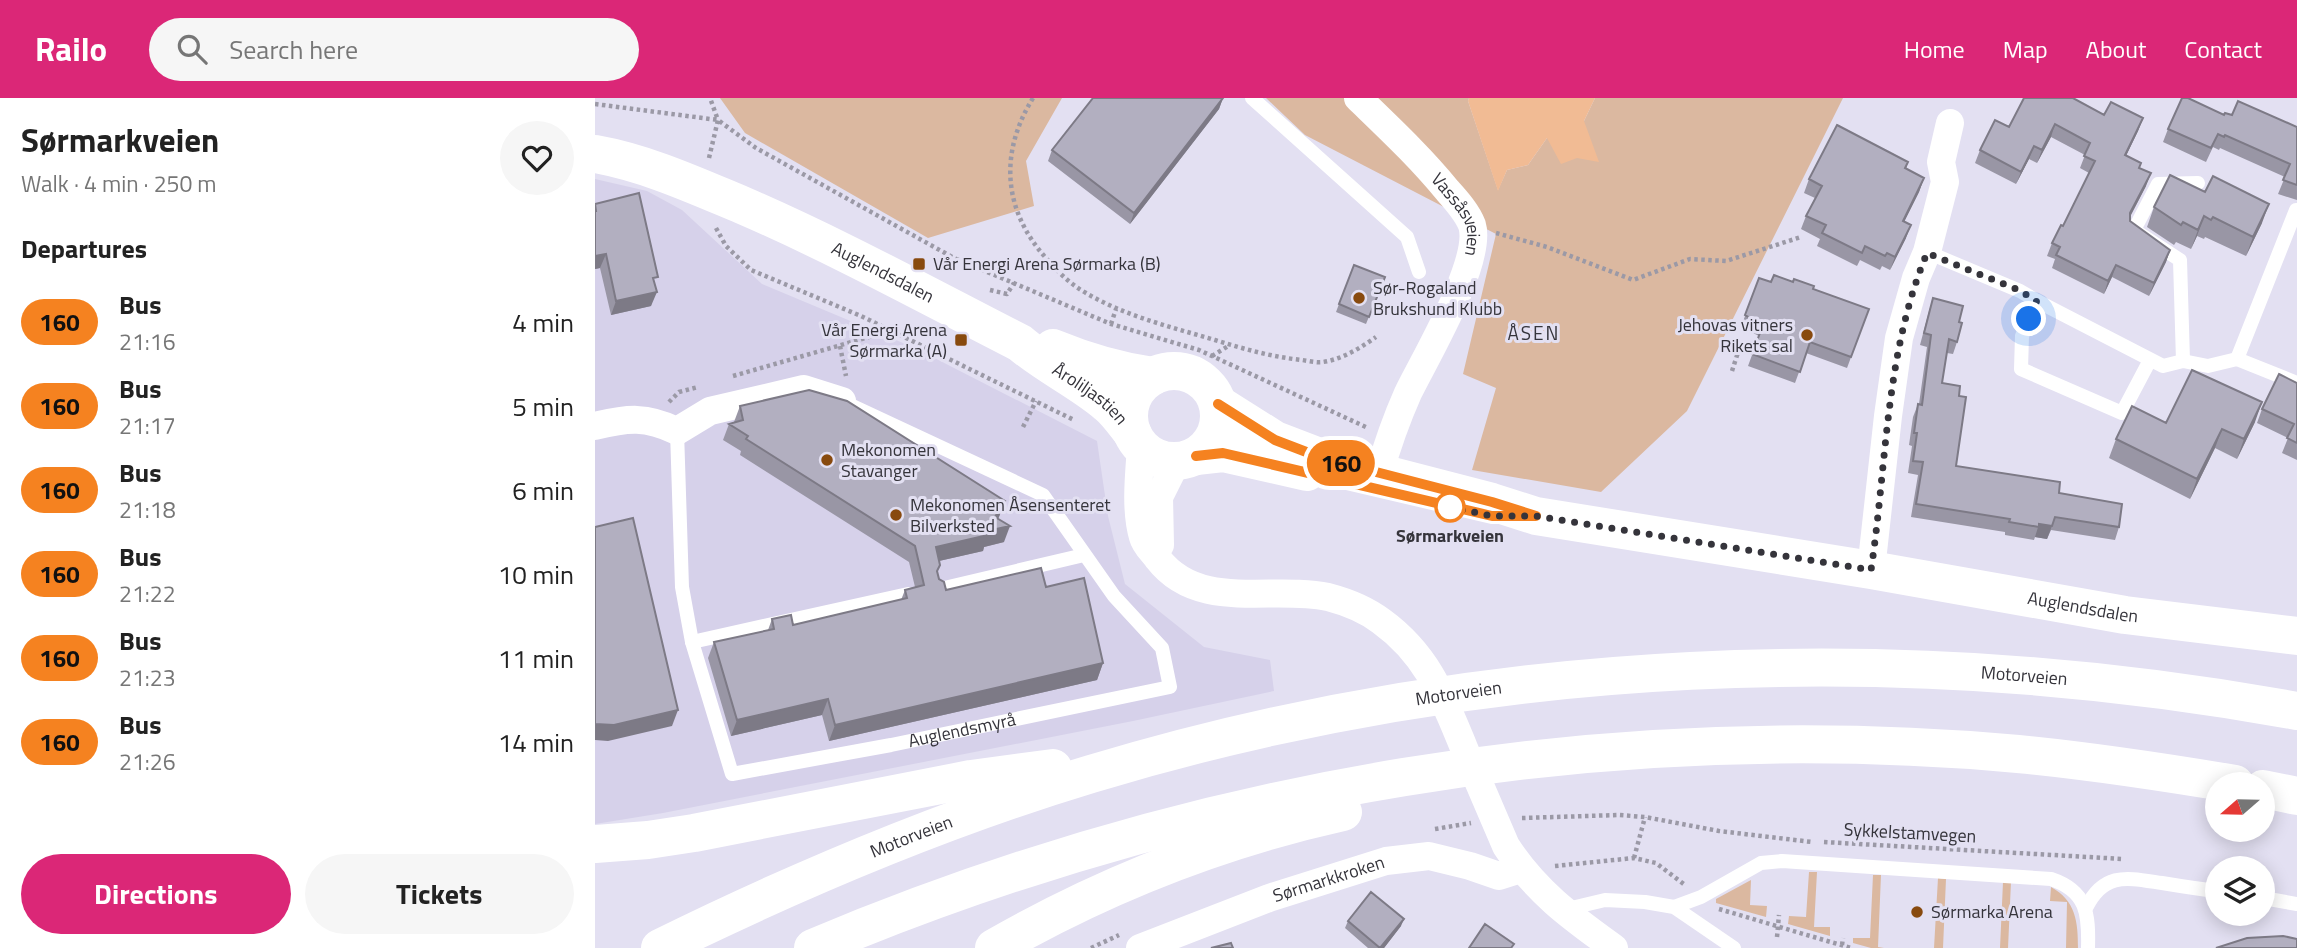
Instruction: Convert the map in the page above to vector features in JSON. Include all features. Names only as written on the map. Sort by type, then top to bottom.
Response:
[{"type":"main road","points":[[595,154],[699,175]]},
{"type":"main road","name":"Auglendsdalen","points":[[699,175],[727,213],[819,239],[1036,350]]},
{"type":"main road","name":"Åroliljastien","points":[[1036,350],[1122,372],[1153,376]]},
{"type":"main road","name":"Åroliljastien","points":[[1036,350],[1110,406],[1137,441]]},
{"type":"main road","points":[[1186,459],[1208,447],[1216,434],[1220,419],[1218,404],[1211,390],[1200,378],[1185,372],[1169,371],[1153,376],[1140,386],[1132,401],[1129,418],[1137,441],[1151,455],[1164,460],[1186,459],[1223,453],[1482,514],[1536,516]]},
{"type":"main road","points":[[1218,404],[1275,440],[1322,458],[1536,516]]},
{"type":"main road","name":"Auglendsdalen","points":[[1536,516],[1871,570],[2125,615],[2297,636]]},
{"type":"main road","name":"Motorveien","points":[[660,948],[785,888],[902,840],[1032,793],[1163,754],[1333,714],[1504,687],[1731,668],[1942,669],[2156,688],[2297,711]]},
{"type":"main road","points":[[813,948],[890,916],[1051,859],[1217,813],[1391,778],[1510,761],[1737,746],[1842,746],[1931,749],[2071,760],[2205,780]]},
{"type":"main road","points":[[595,844],[694,833],[971,779],[1163,754]]},
{"type":"main road","points":[[994,948],[1097,895],[1188,858],[1242,840],[1298,822],[1496,784],[1585,755]]},
{"type":"main road","points":[[2275,791],[2297,796]]},
{"type":"street","name":"Vassåsveien","points":[[1358,98],[1427,166],[1459,204],[1472,226],[1472,250],[1465,277],[1391,434],[1379,474]]},
{"type":"street","points":[[1871,570],[1899,338],[1916,278],[1927,253],[1945,182],[1941,162],[1950,123]]},
{"type":"street","name":"Auglendsmyrå","points":[[677,431],[709,411],[804,389],[845,394]]},
{"type":"street","points":[[595,426],[640,419],[658,422],[677,431]]},
{"type":"street","points":[[1137,441],[1143,539],[1158,559],[1179,580],[1201,589],[1326,597],[1358,607],[1395,632],[1412,649],[1436,682],[1513,857],[1561,910],[1614,948]]},
{"type":"street","points":[[1158,559],[1159,497],[1186,459]]},
{"type":"street","name":"Sørmarkkroken","points":[[1140,948],[1281,894],[1386,861],[1429,856],[1499,876],[1513,857]]},
{"type":"lane","points":[[1252,98],[1407,237],[1419,272]]},
{"type":"lane","points":[[2183,361],[2180,260],[2134,230],[2158,184],[2198,183]]},
{"type":"lane","points":[[2237,359],[2296,210]]},
{"type":"lane","points":[[1927,253],[2021,291],[2037,302],[2163,366],[2183,361],[2208,366],[2237,359],[2297,383]]},
{"type":"lane","points":[[2037,302],[2022,336],[2021,369],[2122,412],[2150,360]]},
{"type":"lane","name":"Auglendsmyrå","points":[[677,431],[682,587],[692,642],[732,774],[891,745],[1170,687],[1162,648],[1114,596],[1043,495],[845,394]]},
{"type":"lane","points":[[940,589],[1084,555]]},
{"type":"lane","points":[[692,642],[908,594]]},
{"type":"lane","points":[[1674,907],[1701,897],[1761,863],[1782,861],[2051,878],[2068,887],[2086,908]]},
{"type":"lane","points":[[2088,948],[2086,908],[2091,896],[2100,887],[2125,877],[2205,889]]},
{"type":"lane","points":[[1561,910],[1605,900],[1674,907],[1734,948]]},
{"type":"lane","points":[[2275,900],[2297,904]]},
{"type":"path","points":[[699,175],[718,120],[711,98]]},
{"type":"path","points":[[1033,98],[1014,138],[1009,166],[1012,192],[1021,224],[1035,247],[1069,283],[1116,309],[1280,359],[1322,362],[1347,355],[1376,337]]},
{"type":"path","points":[[595,104],[718,120],[756,148],[954,258],[1111,324],[1212,356],[1370,428],[1391,434]]},
{"type":"path","points":[[727,213],[726,246],[751,270],[861,316],[1077,421]]},
{"type":"path","points":[[1472,226],[1547,247],[1633,280],[1690,259],[1726,261],[1801,237]]},
{"type":"path","points":[[1111,324],[1116,309]]},
{"type":"path","points":[[1732,371],[1742,340]]},
{"type":"path","points":[[840,345],[845,394]]},
{"type":"path","points":[[1212,356],[1230,345]]},
{"type":"path","points":[[1023,427],[1035,401]]},
{"type":"path","name":"Sykkelstamvegen","points":[[1634,858],[1645,817],[1764,838],[2126,859]]},
{"type":"path","points":[[1513,857],[1634,858],[1656,863],[1686,885]]},
{"type":"path","points":[[1714,908],[1847,947]]},
{"type":"path","points":[[1777,937],[1779,915]]},
{"type":"path","points":[[1843,938],[1847,947]]},
{"type":"shaded area","points":[[720,98],[1062,98],[1026,161],[1034,206],[928,238],[745,133]]},
{"type":"shaded area","points":[[1266,98],[1469,98],[1498,190],[1507,170],[1528,165],[1547,138],[1584,121],[1595,98],[1843,98],[1687,411],[1601,492],[1472,470],[1496,388],[1463,374],[1496,234],[1305,135]]},
{"type":"shaded area","points":[[1469,98],[1595,98],[1584,121],[1599,162],[1577,158],[1561,164],[1547,138],[1528,165],[1507,170],[1498,191]]},
{"type":"shaded area","points":[[595,179],[647,191],[682,210],[762,284],[915,348],[1097,441],[1108,516],[1125,584],[1204,647],[1270,660],[1274,691],[1133,721],[595,824]]},
{"type":"shaded area","points":[[1809,872],[1817,872],[1814,927],[1830,927],[1830,936],[1788,924],[1789,916],[1806,917]]},
{"type":"shaded area","points":[[1873,875],[1881,875],[1878,947],[1884,948],[1853,943],[1853,938],[1870,938]]},
{"type":"shaded area","points":[[1938,878],[1946,879],[1943,948],[1934,948]]},
{"type":"shaded area","points":[[1751,880],[1750,905],[1767,906],[1766,917],[1716,903],[1716,899]]},
{"type":"shaded area","points":[[2003,882],[2011,882],[2008,948],[2000,948]]},
{"type":"shaded area","points":[[2051,887],[2066,899],[2071,906],[2077,929],[2078,948],[2066,948],[2067,902],[2050,901]]},
{"type":"building","points":[[1093,98],[1223,98],[1134,213],[1052,150]]},
{"type":"building","points":[[2024,98],[2073,98],[2104,115],[2111,102],[2143,118],[2125,155],[2141,163],[2139,168],[2151,173],[2130,213],[2130,221],[2170,250],[2154,283],[2116,265],[2108,281],[2056,255],[2060,247],[2052,243],[2095,161],[2084,156],[2090,143],[2055,124],[2042,150],[2034,146],[2021,172],[1980,150],[1995,120],[2009,127]]},
{"type":"building","points":[[2182,98],[2188,98],[2224,115],[2232,115],[2238,101],[2297,127],[2297,185],[2283,180],[2290,164],[2225,135],[2224,137],[2218,134],[2211,148],[2168,129]]},
{"type":"building","points":[[1837,125],[1908,162],[1905,168],[1924,178],[1903,221],[1911,225],[1895,257],[1887,253],[1885,256],[1865,246],[1862,253],[1822,233],[1826,225],[1806,216],[1822,186],[1809,179]]},
{"type":"building","points":[[2170,175],[2205,192],[2213,176],[2269,204],[2253,237],[2213,217],[2211,220],[2204,216],[2198,230],[2183,222],[2181,225],[2154,207]]},
{"type":"building","points":[[639,193],[658,277],[653,278],[657,292],[616,301],[606,254],[595,256],[595,204]]},
{"type":"building","name":"Sør-Rogaland Brukshund Klubb","points":[[1354,265],[1385,277],[1369,317],[1339,304]]},
{"type":"building","name":"Jehovas vitners Rikets sal","points":[[1774,275],[1814,286],[1813,289],[1869,309],[1851,357],[1810,342],[1800,372],[1752,354],[1763,325],[1745,315],[1759,278],[1771,282]]},
{"type":"building","points":[[1933,298],[1963,306],[1957,342],[1949,339],[1942,383],[1960,386],[1959,396],[1966,397],[1956,466],[2060,482],[2059,493],[2122,504],[2119,527],[2055,517],[2052,526],[2039,524],[2039,527],[2009,522],[2010,519],[1916,504],[1923,462],[1913,461],[1917,433],[1914,433],[1918,404],[1922,405],[1931,335],[1924,333]]},
{"type":"building","points":[[2192,370],[2262,402],[2244,439],[2222,429],[2197,479],[2116,439],[2132,406],[2166,423]]},
{"type":"building","points":[[2279,374],[2297,383],[2297,443],[2287,438],[2294,424],[2262,409]]},
{"type":"building","points":[[809,390],[847,401],[1005,501],[995,517],[1010,526],[987,531],[988,535],[936,547],[940,565],[937,571],[946,590],[1041,568],[1046,587],[1084,578],[1103,663],[835,725],[828,699],[737,720],[714,642],[774,629],[772,619],[791,615],[793,625],[907,598],[905,590],[924,585],[915,546],[746,439],[748,436],[729,424],[743,420],[740,406]]},
{"type":"building","points":[[633,518],[678,710],[614,725],[595,724],[595,527]]},
{"type":"building","points":[[1371,892],[1404,919],[1380,948],[1348,921]]},
{"type":"building","points":[[1485,924],[1514,944],[1511,948],[1469,948]]},
{"type":"building","points":[[2283,936],[2297,939],[2297,948],[2216,948],[2247,938]]},
{"type":"building","points":[[1231,943],[1233,948],[1211,948]]},
{"type":"bus line","name":"160","points":[[1196,456],[1223,453],[1279,464],[1360,486],[1492,516],[1536,516],[1322,458],[1275,440],[1218,404]]},
{"type":"place","name":"Vår Energi Arena Sørmarka (B)","points":[[919,264]]},
{"type":"place","name":"Sør-Rogaland Brukshund Klubb","points":[[1359,298]]},
{"type":"place","name":"Jehovas vitners Rikets sal","points":[[1807,335]]},
{"type":"place","name":"Vår Energi Arena Sørmarka (A)","points":[[961,340]]},
{"type":"place","name":"Mekonomen Stavanger","points":[[827,460]]},
{"type":"place","name":"Sørmarkveien","points":[[1450,507]]},
{"type":"place","name":"Mekonomen Åsensenteret Bilverksted","points":[[896,515]]},
{"type":"place","name":"Sørmarka Arena","points":[[1917,912]]},
{"type":"district","name":"ÅSEN","points":[[1534,333]]},
{"type":"route","points":[[1450,507],[1492,516],[1536,516],[1871,570],[1899,338],[1916,278],[1927,253],[2021,291],[2037,302],[2029,319]]}]
